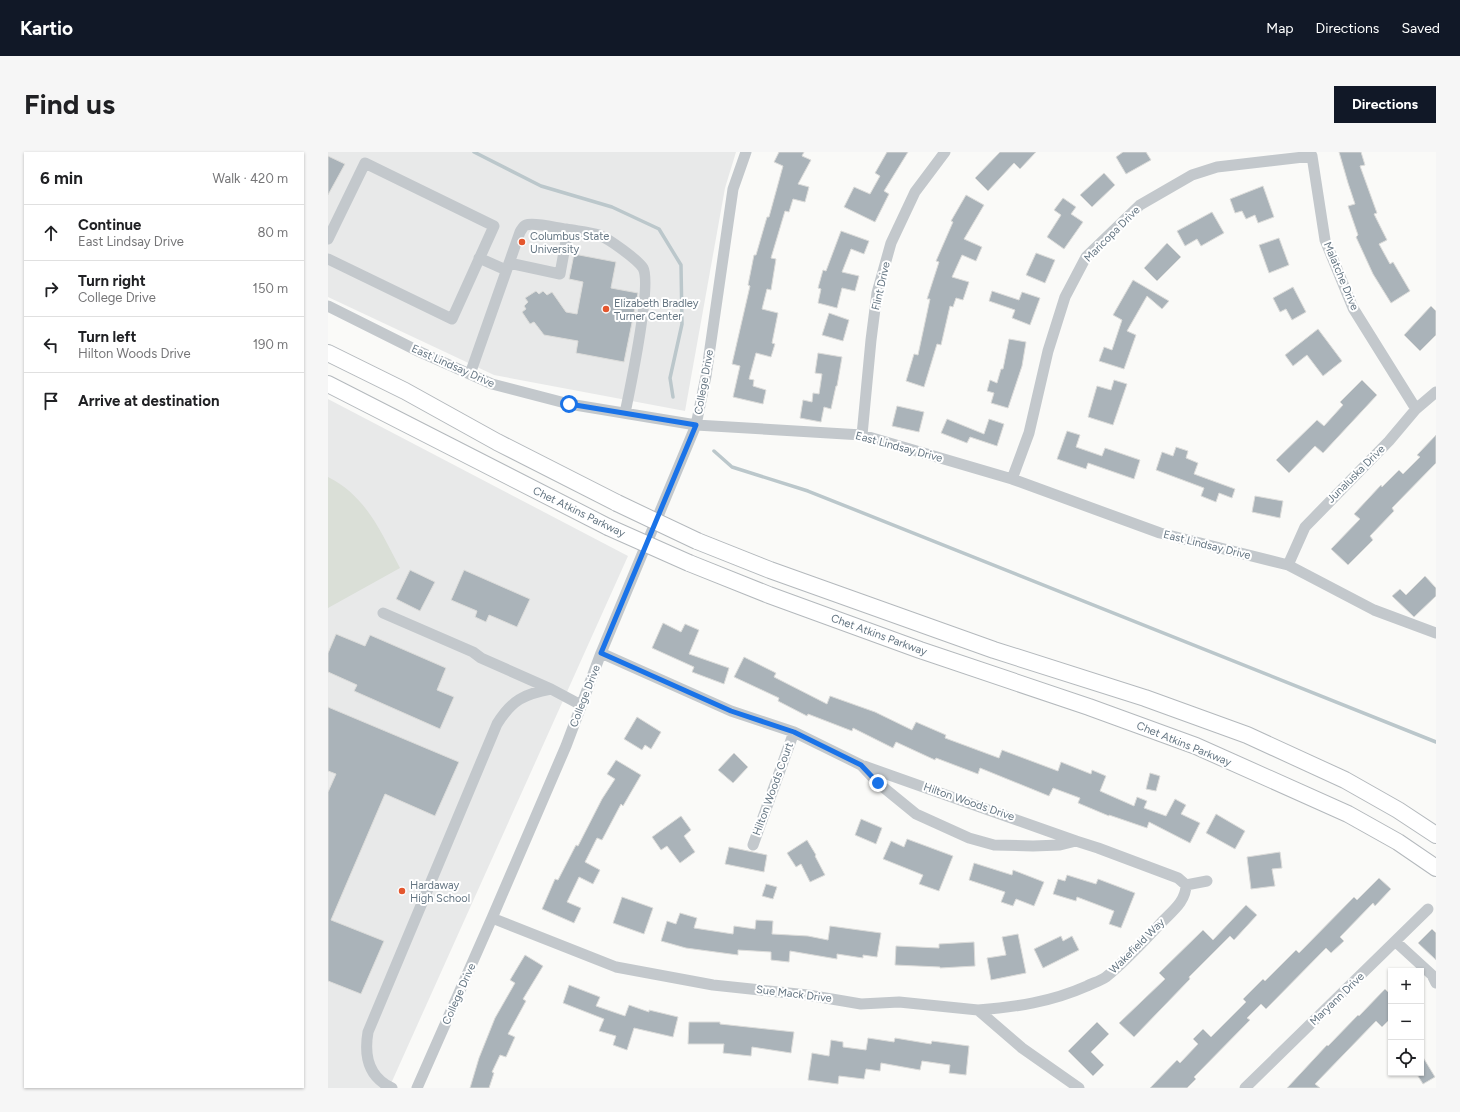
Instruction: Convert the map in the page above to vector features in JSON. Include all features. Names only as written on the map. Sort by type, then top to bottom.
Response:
[{"type":"highway","points":[[328,353],[405,391],[498,442],[617,503],[697,541],[770,570],[994,650],[1145,698],[1247,735],[1345,780],[1398,810],[1436,835]]},
{"type":"highway","name":"Chet Atkins Parkway","points":[[328,384],[608,527],[689,563],[769,595],[913,647],[1089,707],[1196,746],[1348,814],[1398,842],[1436,868]]},
{"type":"street","name":"College Drive","points":[[417,1088],[566,746],[601,653],[696,425],[706,376],[733,189],[746,152]]},
{"type":"street","name":"Flint Drive","points":[[862,435],[871,340],[878,293],[891,243],[915,192],[945,152]]},
{"type":"street","name":"Malatche Drive","points":[[1311,154],[1325,240],[1353,308],[1416,409]]},
{"type":"street","name":"Maricopa Drive","points":[[1012,479],[1029,433],[1048,351],[1065,297],[1086,257],[1140,205],[1192,175],[1217,167],[1311,154]]},
{"type":"street","points":[[328,239],[365,163],[494,226],[452,318],[328,259]]},
{"type":"street","points":[[470,374],[523,227],[527,224],[599,235],[635,260],[643,268],[646,275],[636,358],[625,413]]},
{"type":"street","points":[[479,258],[508,267],[560,274],[568,230]]},
{"type":"street","name":"East Lindsay Drive","points":[[328,306],[420,352],[492,384],[569,404],[696,425],[862,435],[1012,479],[1160,533],[1288,565],[1374,610],[1436,633]]},
{"type":"street","name":"Junaluska Drive","points":[[1288,565],[1306,527],[1389,441],[1416,409],[1436,392]]},
{"type":"street","points":[[383,613],[473,652],[481,658],[552,689],[581,705]]},
{"type":"street","name":"Hilton Woods Drive","points":[[601,653],[731,711],[794,732],[861,765],[1098,848],[1178,878],[1186,885]]},
{"type":"street","points":[[392,1088],[382,1083],[369,1065],[366,1053],[368,1032],[497,724],[504,712],[515,702],[532,693],[552,689]]},
{"type":"street","name":"Hilton Woods Court","points":[[752,845],[794,732]]},
{"type":"street","name":"Hilton Woods Drive","points":[[861,765],[878,783],[916,814],[969,838],[994,845],[1060,845],[1076,841]]},
{"type":"street","points":[[1186,885],[1207,881]]},
{"type":"street","name":"Wakefield Way","points":[[978,1010],[1016,1007],[1038,1002],[1079,990],[1105,978],[1138,948],[1180,904],[1186,892],[1186,885]]},
{"type":"street","name":"Maryann Drive","points":[[1245,1088],[1396,942],[1428,909]]},
{"type":"street","name":"Sue Mack Drive","points":[[492,918],[616,967],[713,985],[808,995],[861,1004],[899,1002],[978,1010]]},
{"type":"street","points":[[1396,942],[1432,975],[1436,983]]},
{"type":"street","points":[[978,1010],[1022,1048],[1077,1087]]},
{"type":"shaded area","name":"Columbus State University","points":[[328,152],[736,152],[725,188],[685,411],[494,375],[328,297]]},
{"type":"shaded area","name":"Hardaway High School","points":[[328,399],[628,556],[389,1088],[328,1088]]},
{"type":"shaded area","points":[[328,477],[353,494],[371,516],[400,568],[328,608]]},
{"type":"building","points":[[779,152],[804,152],[802,156],[811,160],[798,184],[809,187],[805,202],[793,199],[789,212],[785,211],[771,258],[776,259],[771,290],[767,289],[762,309],[778,313],[772,343],[775,344],[771,357],[756,353],[749,379],[754,380],[753,386],[766,390],[763,404],[733,397],[740,366],[732,364],[750,286],[748,285],[754,255],[756,255],[767,217],[769,217],[783,166],[774,162]]},
{"type":"building","points":[[887,152],[908,152],[884,191],[889,194],[875,222],[844,207],[854,187],[870,194],[880,176],[875,173]]},
{"type":"building","points":[[1000,152],[1036,152],[1020,169],[1014,163],[988,191],[975,178]]},
{"type":"building","points":[[1123,152],[1146,152],[1151,160],[1126,174],[1116,157]]},
{"type":"building","points":[[1339,152],[1361,152],[1365,165],[1360,166],[1377,213],[1374,214],[1387,240],[1379,244],[1390,264],[1393,262],[1410,291],[1391,303],[1373,274],[1356,237],[1358,235],[1348,206],[1355,204]]},
{"type":"building","points":[[328,156],[345,164],[328,195]]},
{"type":"building","points":[[1104,173],[1115,185],[1092,207],[1080,195]]},
{"type":"building","points":[[1263,186],[1274,217],[1258,223],[1255,215],[1246,219],[1242,211],[1235,213],[1230,199]]},
{"type":"building","points":[[966,195],[984,205],[964,239],[982,247],[976,261],[962,255],[952,277],[969,282],[963,300],[956,298],[953,307],[950,306],[941,345],[937,344],[924,387],[906,381],[914,354],[918,355],[930,299],[927,299],[939,262],[936,261],[953,222],[951,221]]},
{"type":"building","points":[[1063,198],[1076,207],[1071,214],[1083,222],[1064,249],[1047,237],[1061,215],[1054,210]]},
{"type":"building","points":[[1212,212],[1224,233],[1201,246],[1197,239],[1185,246],[1177,231]]},
{"type":"building","points":[[841,231],[869,241],[864,254],[851,249],[842,272],[859,276],[855,291],[842,288],[837,308],[818,303],[821,289],[818,288],[823,270],[826,271]]},
{"type":"building","points":[[1279,238],[1289,265],[1269,273],[1259,245]]},
{"type":"building","points":[[1167,243],[1181,257],[1157,281],[1144,268]]},
{"type":"building","points":[[1036,253],[1055,260],[1045,283],[1026,275]]},
{"type":"building","name":"Elizabeth Bradley Turner Center","points":[[574,254],[616,262],[611,288],[638,293],[624,362],[576,353],[578,341],[544,335],[534,322],[530,324],[522,312],[526,309],[524,306],[528,302],[525,298],[536,291],[539,294],[543,291],[547,295],[552,292],[566,312],[577,314],[583,282],[569,279]]},
{"type":"building","points":[[1133,280],[1169,301],[1162,309],[1147,296],[1127,331],[1136,335],[1124,369],[1099,361],[1104,347],[1112,350],[1122,320],[1113,315]]},
{"type":"building","points":[[1293,287],[1306,312],[1292,320],[1286,309],[1280,312],[1273,298]]},
{"type":"building","points":[[992,291],[1019,300],[1022,292],[1040,298],[1030,325],[1012,318],[1015,310],[989,301]]},
{"type":"building","points":[[1431,306],[1436,311],[1436,335],[1420,351],[1404,335]]},
{"type":"building","points":[[829,313],[849,320],[843,341],[822,335]]},
{"type":"building","points":[[1318,329],[1342,361],[1323,376],[1307,355],[1293,366],[1285,355]]},
{"type":"building","points":[[1009,339],[1026,342],[1022,366],[1008,408],[991,403],[994,393],[987,391],[990,380],[997,383],[1001,369],[1003,369]]},
{"type":"building","points":[[818,353],[842,357],[831,409],[824,407],[821,422],[800,418],[803,400],[812,402],[813,393],[819,394],[822,374],[815,373]]},
{"type":"building","points":[[1114,380],[1127,384],[1113,425],[1088,417],[1097,386],[1111,390]]},
{"type":"building","points":[[1362,380],[1377,395],[1323,453],[1315,446],[1289,473],[1276,460],[1317,420],[1324,426],[1343,405],[1340,402]]},
{"type":"building","points":[[897,406],[924,412],[919,432],[892,426]]},
{"type":"building","points":[[947,419],[984,434],[989,419],[1004,424],[997,446],[970,437],[967,443],[941,433]]},
{"type":"building","points":[[1067,431],[1080,435],[1076,447],[1102,456],[1105,448],[1140,460],[1134,479],[1088,463],[1086,469],[1057,459]]},
{"type":"building","points":[[1436,435],[1436,463],[1392,508],[1394,511],[1370,536],[1373,540],[1348,565],[1331,549],[1360,519],[1354,514],[1381,485],[1382,487],[1399,470],[1403,474],[1420,457],[1417,455]]},
{"type":"building","points":[[1176,447],[1188,451],[1186,458],[1198,463],[1194,474],[1235,489],[1232,498],[1219,493],[1216,502],[1201,496],[1204,488],[1156,470],[1162,452],[1173,456]]},
{"type":"building","points":[[1255,496],[1283,501],[1280,518],[1252,512]]},
{"type":"building","points":[[410,570],[435,582],[420,611],[396,599]]},
{"type":"building","points":[[464,570],[530,599],[517,627],[489,615],[486,622],[475,617],[477,611],[451,600]]},
{"type":"building","points":[[1425,576],[1436,588],[1436,596],[1414,617],[1392,596],[1400,589],[1406,595]]},
{"type":"building","points":[[663,623],[681,632],[685,624],[699,630],[689,654],[729,668],[724,684],[692,672],[694,667],[652,648]]},
{"type":"building","points":[[336,634],[365,646],[370,635],[446,668],[437,690],[454,697],[440,729],[354,691],[357,685],[328,672],[328,653]]},
{"type":"building","points":[[744,657],[776,673],[774,677],[827,704],[830,696],[875,712],[912,730],[916,722],[946,735],[945,738],[999,758],[1002,750],[1058,771],[1061,762],[1091,774],[1092,770],[1106,776],[1100,791],[1134,806],[1137,797],[1147,801],[1144,808],[1166,816],[1175,799],[1186,805],[1181,814],[1200,823],[1190,843],[1149,822],[1147,828],[1109,816],[1078,803],[1080,798],[1053,788],[1049,796],[980,768],[978,774],[936,758],[935,760],[896,742],[893,748],[853,728],[852,731],[808,714],[807,716],[778,701],[779,698],[734,677]]},
{"type":"building","points":[[328,707],[459,762],[435,816],[385,794],[331,920],[384,941],[361,994],[328,981],[328,792],[336,774],[328,771]]},
{"type":"building","points":[[637,717],[661,732],[651,749],[645,745],[642,750],[624,739]]},
{"type":"building","points":[[734,753],[748,767],[733,783],[718,770]]},
{"type":"building","points":[[616,760],[641,775],[623,806],[621,804],[602,840],[597,838],[585,862],[600,870],[593,884],[579,877],[567,902],[581,908],[574,923],[542,909],[555,879],[558,880],[576,845],[578,846],[602,799],[615,779],[607,774]]},
{"type":"building","points":[[1150,773],[1160,776],[1156,791],[1146,789]]},
{"type":"building","points":[[1216,814],[1245,831],[1235,849],[1206,833]]},
{"type":"building","points":[[681,816],[691,830],[684,836],[695,852],[680,863],[667,846],[661,850],[652,837]]},
{"type":"building","points":[[861,819],[882,828],[876,844],[855,835]]},
{"type":"building","points":[[907,839],[953,856],[939,891],[919,884],[923,875],[883,859],[891,841],[904,847]]},
{"type":"building","points":[[807,840],[825,875],[810,882],[801,864],[796,867],[787,853]]},
{"type":"building","points":[[729,847],[767,855],[764,872],[725,864]]},
{"type":"building","points":[[1280,852],[1282,868],[1272,869],[1275,886],[1251,889],[1247,857]]},
{"type":"building","points":[[974,863],[1012,875],[1013,870],[1044,882],[1034,906],[1016,899],[1013,906],[1001,902],[1005,892],[969,880]]},
{"type":"building","points":[[1067,875],[1096,884],[1098,879],[1135,893],[1121,928],[1109,924],[1114,911],[1077,897],[1076,901],[1053,894],[1058,879],[1065,881]]},
{"type":"building","points":[[1379,878],[1391,889],[1375,906],[1373,903],[1340,937],[1344,941],[1331,953],[1326,948],[1266,1009],[1261,1004],[1247,1018],[1250,1020],[1194,1077],[1196,1079],[1187,1088],[1150,1088],[1177,1060],[1180,1063],[1198,1044],[1193,1039],[1203,1029],[1211,1037],[1246,1002],[1243,999],[1263,979],[1265,981],[1296,950],[1299,953],[1354,897],[1357,900]]},
{"type":"building","points":[[766,884],[777,887],[773,899],[762,896]]},
{"type":"building","points":[[622,897],[653,908],[644,934],[613,923]]},
{"type":"building","points":[[1246,905],[1257,915],[1234,940],[1230,936],[1189,977],[1190,979],[1134,1037],[1119,1023],[1165,979],[1159,973],[1203,930],[1213,940]]},
{"type":"building","points":[[680,913],[697,918],[694,928],[733,934],[734,926],[755,929],[756,920],[773,921],[772,934],[808,936],[828,940],[830,926],[881,933],[877,957],[863,955],[863,958],[837,954],[837,959],[790,951],[789,962],[771,960],[771,952],[738,950],[738,955],[686,948],[661,941],[667,921],[676,924]]},
{"type":"building","points":[[1432,929],[1436,933],[1436,960],[1418,943]]},
{"type":"building","points":[[1018,934],[1026,973],[991,980],[987,958],[1006,955],[1002,937]]},
{"type":"building","points":[[1061,936],[1063,941],[1072,936],[1079,950],[1043,968],[1034,949]]},
{"type":"building","points":[[974,942],[975,966],[940,968],[895,965],[896,946],[939,948],[939,944]]},
{"type":"building","points":[[525,955],[543,966],[523,999],[526,1001],[508,1034],[515,1037],[506,1057],[500,1055],[492,1072],[494,1073],[489,1088],[470,1088],[479,1058],[495,1018],[515,983],[510,980]]},
{"type":"building","points":[[569,985],[600,997],[596,1006],[625,1016],[629,1005],[649,1012],[649,1010],[678,1017],[673,1037],[634,1028],[627,1050],[613,1045],[616,1036],[599,1031],[604,1019],[563,1003]]},
{"type":"building","points":[[1385,989],[1388,992],[1388,1021],[1382,1027],[1376,1021],[1315,1084],[1320,1088],[1287,1088],[1327,1045],[1328,1046],[1358,1015],[1359,1016]]},
{"type":"building","points":[[689,1022],[720,1022],[720,1024],[794,1032],[791,1053],[752,1047],[751,1056],[723,1053],[724,1044],[688,1044]]},
{"type":"building","points":[[1097,1022],[1109,1034],[1091,1052],[1104,1065],[1093,1076],[1068,1051]]},
{"type":"building","points":[[868,1038],[894,1042],[895,1038],[931,1044],[932,1041],[969,1046],[966,1075],[949,1073],[950,1065],[922,1061],[920,1070],[881,1063],[880,1071],[866,1069],[864,1079],[839,1076],[838,1084],[808,1080],[812,1053],[829,1056],[831,1040],[843,1042],[843,1047],[866,1050]]},
{"type":"building","points":[[1424,1059],[1435,1077],[1423,1084],[1418,1076],[1424,1076]]},
{"type":"waterway","points":[[474,152],[541,186],[612,207],[659,229],[681,265],[682,324],[670,378],[673,397]]},
{"type":"waterway","points":[[714,451],[732,467],[808,491],[1436,742]]},
{"type":"place","name":"Columbus State University","points":[[522,242]]},
{"type":"place","name":"Elizabeth Bradley Turner Center","points":[[606,309]]},
{"type":"place","name":"Hardaway High School","points":[[402,891]]},
{"type":"route","points":[[569,404],[696,425],[601,653],[731,711],[794,732],[861,765],[878,783]]}]
